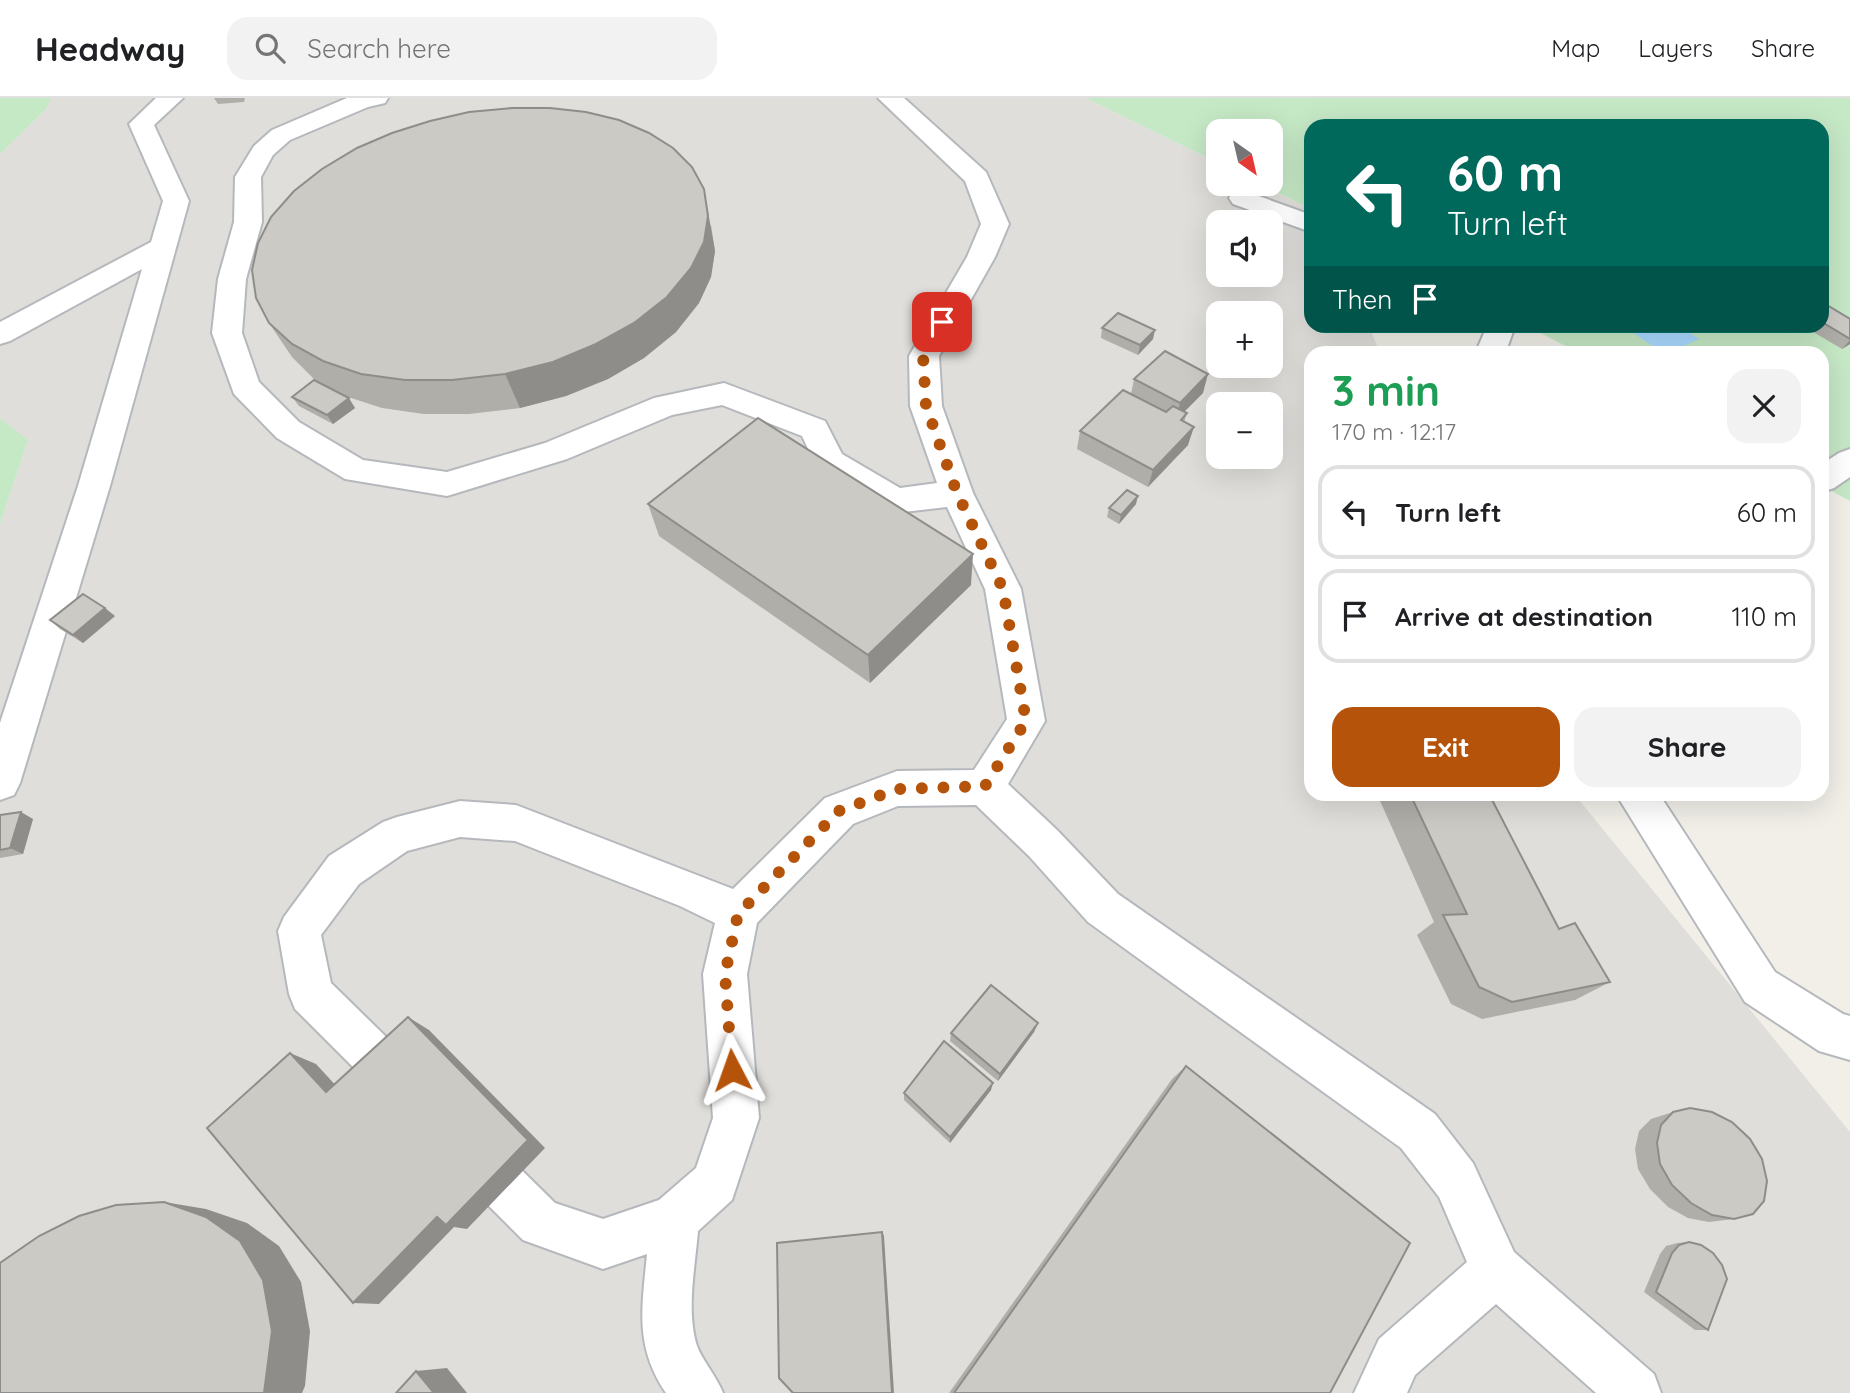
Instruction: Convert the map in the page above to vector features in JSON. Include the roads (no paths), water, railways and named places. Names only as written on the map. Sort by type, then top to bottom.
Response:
[{"type":"lane","points":[[0,783],[94,486],[176,201],[141,124],[172,98]]},
{"type":"lane","points":[[376,98],[361,101],[281,135],[263,151],[248,177],[248,222],[232,279],[227,333],[245,387],[288,430],[356,471],[447,484],[556,451],[665,406],[724,394],[814,429],[829,462],[895,501],[957,493]]},
{"type":"lane","points":[[890,98],[977,178],[995,224],[981,257],[923,356],[926,406],[957,493],[1003,589],[1026,721],[985,786]]},
{"type":"lane","points":[[1242,198],[1304,221]]},
{"type":"lane","points":[[0,334],[162,247]]},
{"type":"lane","points":[[1829,475],[1850,461]]},
{"type":"lane","points":[[738,914],[695,892],[516,822],[460,819],[397,835],[344,870],[299,931],[311,994],[540,1223],[603,1244],[674,1220],[715,1183],[736,1118],[725,974],[738,914],[839,811],[897,789],[985,786],[1103,908],[1418,1131],[1455,1180],[1496,1270],[1635,1393]]},
{"type":"lane","points":[[1640,801],[1760,987],[1835,1035],[1850,1038]]},
{"type":"lane","points":[[674,1220],[666,1325],[675,1362],[697,1393]]},
{"type":"lane","points":[[1380,1393],[1397,1357],[1496,1270]]},
{"type":"water","points":[[1633,333],[1690,333],[1699,339],[1684,346],[1653,346]]}]
